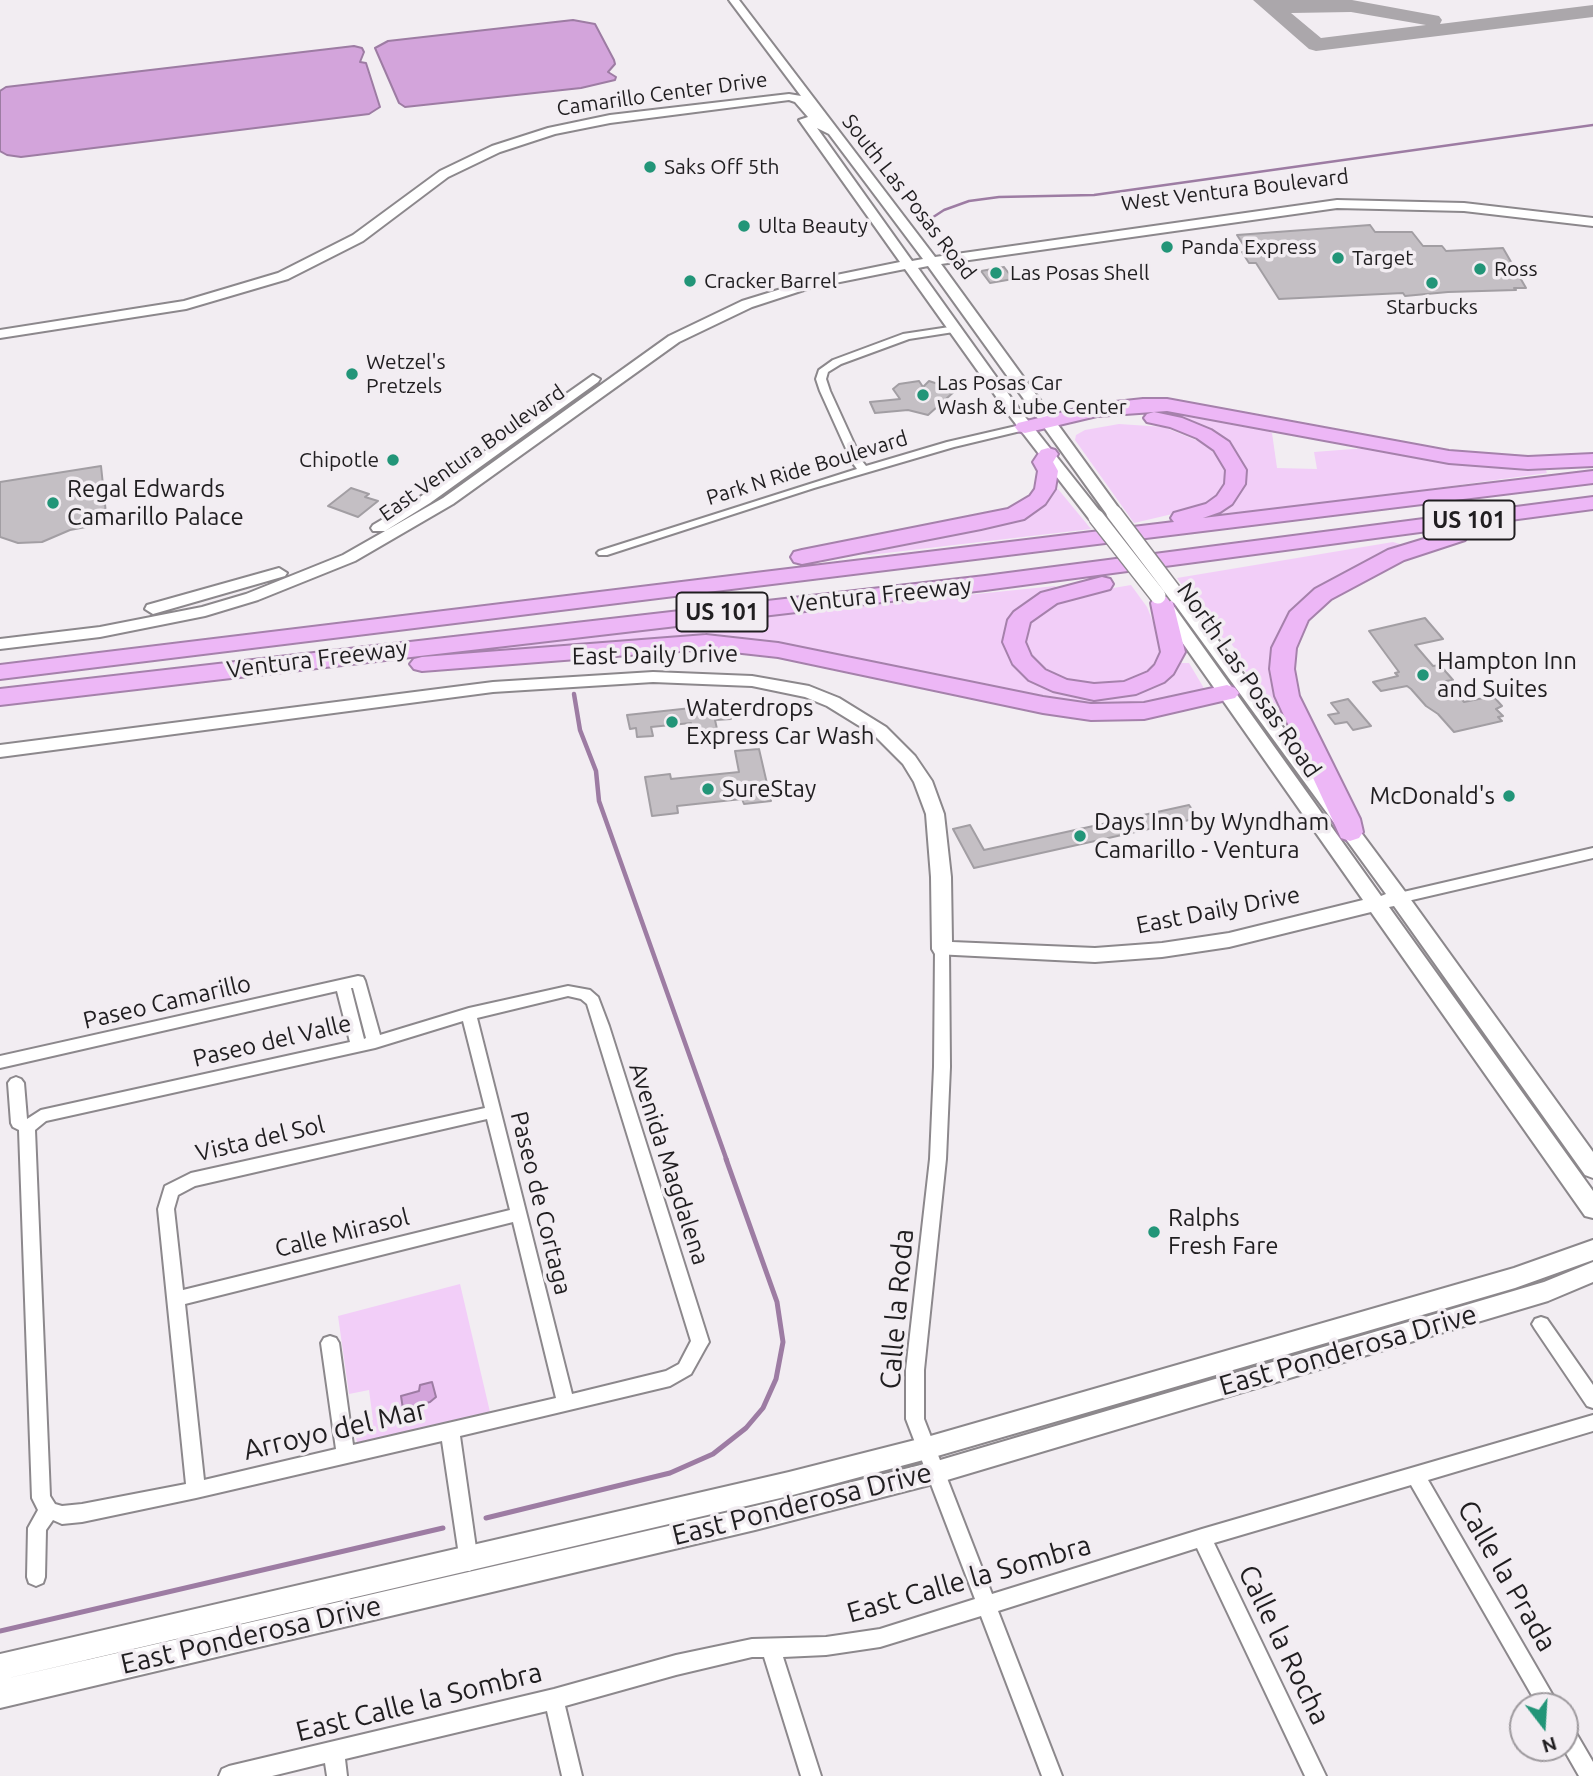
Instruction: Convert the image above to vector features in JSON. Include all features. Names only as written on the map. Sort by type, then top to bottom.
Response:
[{"type":"highway","points":[[618,595],[747,567],[1001,519],[1038,500],[1048,481],[1048,471],[1043,462],[1051,437],[1124,406],[1167,405],[1449,457],[1508,462],[1593,460]]},
{"type":"highway","points":[[994,550],[1196,514],[1225,500],[1235,485],[1236,470],[1222,446],[1204,433],[1175,422],[1131,417],[1080,426],[1051,437],[1025,427]]},
{"type":"highway","name":"Ventura Freeway","points":[[0,671],[1593,477]]},
{"type":"highway","name":"Ventura Freeway","points":[[0,697],[985,583],[1593,503]]},
{"type":"highway","points":[[1350,832],[1347,819],[1291,705],[1283,681],[1284,648],[1298,617],[1323,594],[1345,580],[1420,546],[1480,529],[1593,508]]},
{"type":"highway","points":[[1166,599],[1173,645],[1171,659],[1156,677],[1128,689],[1094,692],[1061,686],[1037,675],[1016,650],[1014,634],[1022,617],[1038,603],[1068,591],[1345,537]]},
{"type":"highway","points":[[99,684],[212,680],[706,642],[778,650],[1043,705],[1084,711],[1144,710],[1236,691]]},
{"type":"main road","points":[[723,0],[774,75]]},
{"type":"main road","name":"South Las Posas Road","points":[[734,0],[999,350],[1051,437]]},
{"type":"main road","points":[[785,91],[799,99],[823,128],[831,131]]},
{"type":"main road","name":"South Las Posas Road","points":[[785,91],[1025,427]]},
{"type":"main road","name":"Camarillo Center Drive","points":[[0,334],[186,305],[284,276],[358,239],[444,174],[483,155],[533,137],[610,119],[785,91]]},
{"type":"main road","name":"West Ventura Boulevard","points":[[928,258],[1332,197],[1427,197],[1593,214]]},
{"type":"main road","name":"West Ventura Boulevard","points":[[928,258],[1337,204],[1431,204],[1593,222]]},
{"type":"main road","points":[[906,260],[928,258]]},
{"type":"main road","name":"East Ventura Boulevard","points":[[0,632],[105,618],[166,606],[256,581],[333,551],[425,500],[633,350],[693,314],[754,289],[823,269],[906,260]]},
{"type":"main road","name":"East Ventura Boulevard","points":[[0,644],[100,632],[165,620],[252,597],[349,558],[419,520],[630,368],[696,327],[747,304],[807,285],[906,260]]},
{"type":"main road","name":"North Las Posas Road","points":[[1025,427],[1051,437],[1114,513],[1166,599]]},
{"type":"main road","name":"North Las Posas Road","points":[[1051,437],[1096,517],[1166,599],[1350,832],[1593,1169]]},
{"type":"main road","name":"East Daily Drive","points":[[0,751],[493,687],[653,677],[735,680],[809,692],[860,716],[895,744],[916,770],[930,797],[939,846],[942,949],[1095,955],[1135,953],[1229,940],[1399,898]]},
{"type":"main road","name":"North Las Posas Road","points":[[1236,691],[1374,904],[1593,1209]]},
{"type":"main road","name":"East Ponderosa Drive","points":[[0,1694],[755,1518],[1515,1278],[1593,1250]]},
{"type":"main road","name":"East Ponderosa Drive","points":[[0,1667],[789,1485],[932,1460],[1537,1294],[1593,1272]]},
{"type":"street","points":[[865,471],[857,462],[825,390],[821,379],[823,372],[837,362],[906,336],[956,329]]},
{"type":"street","name":"Park N Ride Boulevard","points":[[603,553],[951,444],[1025,427]]},
{"type":"street","points":[[1399,898],[1593,853]]},
{"type":"street","name":"Calle la Roda","points":[[942,949],[942,1067],[938,1159],[915,1370],[915,1419],[1052,1776]]},
{"type":"street","points":[[351,983],[375,1041]]},
{"type":"street","points":[[351,983],[358,1045]]},
{"type":"street","name":"Paseo Camarillo","points":[[0,1062],[351,983]]},
{"type":"street","name":"Paseo del Valle","points":[[28,1127],[41,1116],[358,1045],[469,1014],[577,991]]},
{"type":"street","name":"Avenida Magdalena","points":[[577,991],[593,1001],[694,1317],[700,1342],[694,1359]]},
{"type":"street","name":"Paseo de Cortaga","points":[[469,1014],[566,1404]]},
{"type":"street","points":[[16,1083],[19,1123],[28,1127],[26,1136],[41,1498],[49,1510],[37,1528],[36,1577]]},
{"type":"street","name":"Vista del Sol","points":[[195,1490],[167,1199],[178,1186],[191,1180],[493,1112]]},
{"type":"street","name":"Calle Mirasol","points":[[177,1298],[519,1214]]},
{"type":"street","points":[[1541,1324],[1593,1400]]},
{"type":"street","points":[[330,1343],[346,1456]]},
{"type":"street","name":"Arroyo del Mar","points":[[49,1510],[62,1515],[82,1513],[450,1432],[670,1378],[685,1369],[694,1359]]},
{"type":"street","name":"East Calle la Sombra","points":[[229,1776],[554,1699],[676,1665],[751,1648],[854,1644],[880,1638],[1202,1538],[1593,1423]]},
{"type":"street","points":[[450,1432],[470,1558],[462,1585]]},
{"type":"street","name":"Calle la Prada","points":[[1415,1475],[1541,1692]]},
{"type":"street","name":"Calle la Rocha","points":[[1202,1538],[1316,1776]]},
{"type":"street","points":[[771,1648],[811,1776]]},
{"type":"street","points":[[554,1699],[572,1776]]},
{"type":"street","points":[[334,1752],[337,1776]]},
{"type":"street","points":[[1579,1757],[1590,1776]]},
{"type":"shaded area","points":[[573,20],[595,24],[614,60],[615,64],[608,72],[616,77],[615,80],[581,88],[405,107],[399,103],[375,48],[388,41]]},
{"type":"shaded area","points":[[354,46],[362,48],[364,52],[360,62],[366,63],[380,107],[369,114],[21,157],[0,151],[0,91],[6,87]]},
{"type":"shaded area","points":[[1184,414],[1264,428],[1272,433],[1277,468],[1317,469],[1314,452],[1366,448],[1479,466],[1545,468],[1547,473],[1224,517],[1217,510],[1241,471],[1176,421]]},
{"type":"shaded area","points":[[1119,424],[1164,427],[1205,444],[1224,463],[1226,477],[1222,491],[1198,508],[1134,523],[1075,440],[1076,435],[1085,430]]},
{"type":"shaded area","points":[[1058,489],[1091,529],[869,555],[857,553],[958,532]]},
{"type":"shaded area","points":[[1393,542],[1403,545],[1295,611],[1285,714],[1279,715],[1245,670],[1243,660],[1230,642],[1218,635],[1177,578]]},
{"type":"shaded area","points":[[1131,585],[1147,607],[1159,637],[1160,660],[1146,675],[1127,683],[1082,685],[1047,673],[1032,661],[1023,638],[1034,617],[1057,602],[1090,592]]},
{"type":"shaded area","points":[[1055,586],[1059,590],[1036,599],[1010,653],[1099,697],[1144,692],[1165,680],[1179,663],[1189,663],[1205,690],[1131,704],[1071,702],[776,644],[474,656],[476,649],[703,622]]},
{"type":"shaded area","points":[[460,1284],[490,1412],[357,1443],[354,1425],[373,1420],[369,1390],[349,1394],[338,1316]]},
{"type":"shaded area","points":[[432,1382],[436,1397],[430,1402],[403,1409],[401,1396],[419,1391],[420,1385]]},
{"type":"building","name":"Target","points":[[1370,225],[1375,232],[1412,232],[1423,246],[1442,246],[1446,251],[1503,248],[1526,288],[1405,296],[1403,293],[1279,299],[1256,263],[1249,263],[1242,252],[1248,252],[1237,235]]},
{"type":"building","name":"Las Posas Shell","points":[[1004,267],[1013,279],[990,283],[981,271]]},
{"type":"building","name":"Las Posas Car Wash & Lube Center","points":[[919,381],[923,387],[929,381],[956,390],[928,415],[908,410],[875,413],[870,402],[900,399],[893,389],[899,384]]},
{"type":"building","name":"Regal Edwards Camarillo Palace","points":[[101,466],[107,523],[70,530],[42,542],[18,543],[0,537],[0,482]]},
{"type":"building","points":[[351,488],[369,494],[365,497],[378,501],[358,517],[328,506]]},
{"type":"building","name":"Hampton Inn and Suites","points":[[1425,618],[1443,639],[1415,645],[1433,666],[1440,665],[1453,680],[1446,681],[1464,702],[1493,696],[1502,706],[1496,709],[1503,716],[1498,717],[1502,721],[1454,732],[1407,686],[1381,691],[1373,682],[1398,676],[1395,673],[1399,672],[1369,631]]},
{"type":"building","points":[[1348,699],[1371,726],[1353,730],[1347,722],[1335,724],[1328,715],[1339,713],[1331,703]]},
{"type":"building","name":"Waterdrops Express Car Wash","points":[[728,704],[731,719],[715,720],[717,729],[692,732],[691,723],[651,727],[653,736],[637,737],[636,728],[630,729],[627,715]]},
{"type":"building","name":"SureStay","points":[[759,749],[771,801],[744,804],[742,799],[677,806],[678,813],[652,816],[645,777],[670,774],[671,779],[739,772],[735,751]]},
{"type":"building","name":"Days Inn by Wyndham Camarillo - Ventura","points":[[1189,805],[1198,818],[974,868],[953,829],[970,825],[984,850]]},
{"type":"waterway","points":[[921,225],[944,210],[969,201],[999,197],[1094,195],[1593,125]]},
{"type":"waterway","points":[[574,694],[580,730],[596,771],[599,801],[727,1161]]},
{"type":"waterway","points":[[486,1518],[670,1473],[713,1454],[746,1428],[763,1408],[776,1379],[783,1342],[777,1302],[726,1159]]},
{"type":"waterway","points":[[0,1631],[443,1528]]},
{"type":"taxiway","points":[[1263,0],[1316,45],[1593,11]]},
{"type":"taxiway","points":[[1264,0],[1289,7],[1351,6],[1432,20]]},
{"type":"place","name":"Saks Off 5th","points":[[650,167]]},
{"type":"place","name":"Ulta Beauty","points":[[744,226]]},
{"type":"place","name":"Panda Express","points":[[1167,247]]},
{"type":"place","name":"Target","points":[[1338,258]]},
{"type":"place","name":"Ross","points":[[1480,269]]},
{"type":"place","name":"Las Posas Shell","points":[[996,273]]},
{"type":"place","name":"Cracker Barrel","points":[[690,281]]},
{"type":"place","name":"Starbucks","points":[[1432,283]]},
{"type":"place","name":"Wetzel's Pretzels","points":[[352,374]]},
{"type":"place","name":"Las Posas Car Wash & Lube Center","points":[[923,395]]},
{"type":"place","name":"Chipotle","points":[[393,460]]},
{"type":"place","name":"Regal Edwards Camarillo Palace","points":[[53,503]]},
{"type":"place","name":"Hampton Inn and Suites","points":[[1423,675]]},
{"type":"place","name":"Waterdrops Express Car Wash","points":[[672,722]]},
{"type":"place","name":"SureStay","points":[[708,789]]},
{"type":"place","name":"McDonald's","points":[[1509,796]]},
{"type":"place","name":"Days Inn by Wyndham Camarillo - Ventura","points":[[1080,836]]},
{"type":"place","name":"Ralphs Fresh Fare","points":[[1154,1232]]}]
